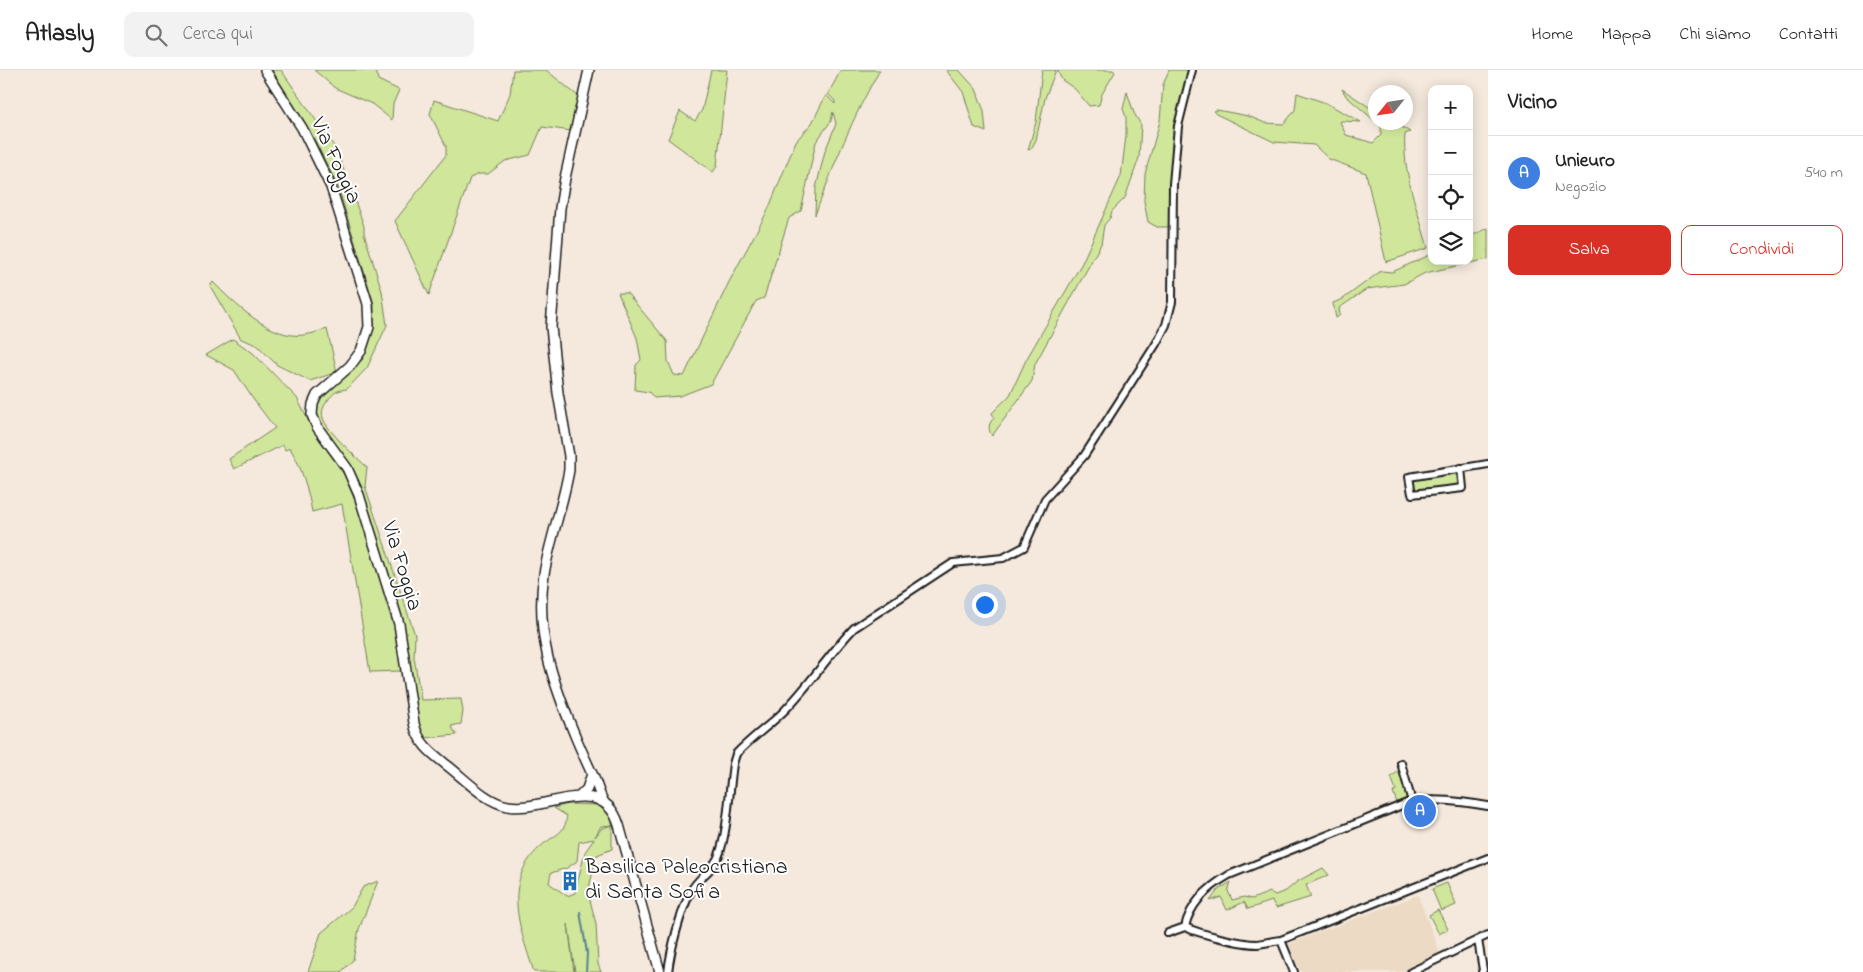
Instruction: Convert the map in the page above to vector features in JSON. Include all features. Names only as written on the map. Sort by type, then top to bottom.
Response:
[{"type":"main road","name":"Via Foggia","points":[[265,70],[302,128],[331,187],[368,304],[369,326],[361,351],[350,366],[317,395],[312,404],[312,415],[317,427],[346,468],[359,495],[398,618],[415,727],[419,738],[443,762],[487,796],[503,805],[526,807],[579,797],[605,803]]},
{"type":"main road","points":[[589,70],[560,208],[551,328],[558,393],[570,470],[544,572],[541,599],[549,667],[563,706],[592,774],[593,788],[590,798]]},
{"type":"main road","points":[[579,797],[593,788]]},
{"type":"main road","points":[[593,788],[613,810],[620,825],[660,972]]},
{"type":"street","points":[[668,972],[669,959],[677,930],[691,891],[719,857],[723,843],[733,764],[736,754],[784,712],[854,628],[953,563],[1003,558],[1024,547],[1045,499],[1084,456],[1156,344],[1166,324],[1172,302],[1173,184],[1178,126],[1192,70]]},
{"type":"street","points":[[1461,468],[1464,488],[1412,494],[1409,477],[1461,468],[1488,464]]},
{"type":"street","points":[[1401,763],[1412,802]]},
{"type":"street","points":[[1185,927],[1194,906],[1208,889],[1229,874],[1412,802],[1437,801],[1488,806]]},
{"type":"street","points":[[1168,933],[1185,927],[1194,931],[1249,943],[1267,943],[1281,940],[1488,858]]},
{"type":"street","points":[[1411,972],[1488,935]]},
{"type":"street","points":[[1281,940],[1294,972]]},
{"type":"street","points":[[1478,940],[1482,972]]},
{"type":"shaded area","points":[[1418,895],[1440,953],[1400,972],[1301,972],[1288,944]]},
{"type":"green space","points":[[272,70],[281,70],[336,149],[364,226],[364,233],[382,291],[387,325],[367,368],[347,389],[332,395],[324,406],[322,415],[325,423],[336,436],[367,467],[365,486],[415,635],[414,657],[421,700],[461,699],[463,711],[461,724],[451,726],[457,735],[424,738],[417,717],[402,618],[371,516],[358,481],[320,422],[317,412],[319,401],[363,359],[374,327],[374,304],[338,187],[309,129]]},
{"type":"green space","points":[[314,70],[376,70],[378,80],[399,90],[393,104],[392,120],[372,104],[335,88]]},
{"type":"green space","points":[[513,70],[546,70],[578,96],[572,131],[542,127],[530,155],[505,161],[488,174],[479,174],[470,178],[429,295],[395,221],[446,155],[446,146],[430,114],[434,100],[498,121],[510,94]]},
{"type":"green space","points":[[711,70],[727,70],[717,166],[713,172],[668,139],[680,111],[695,121],[702,110]]},
{"type":"green space","points":[[841,70],[880,70],[853,122],[815,215],[816,188],[825,151],[836,124],[833,112],[831,121],[816,142],[801,211],[789,218],[764,298],[756,301],[711,384],[680,396],[654,398],[649,392],[635,390],[636,365],[641,360],[637,338],[618,293],[627,293],[667,341],[668,361],[674,375],[684,376],[729,282],[768,210],[796,141],[812,123],[826,95],[835,104],[835,101],[828,94]]},
{"type":"green space","points":[[946,70],[959,70],[976,89],[984,111],[986,132],[974,127],[963,92]]},
{"type":"green space","points":[[1042,70],[1056,70],[1045,98],[1036,140],[1031,149],[1028,150],[1036,122]]},
{"type":"green space","points":[[1057,70],[1113,70],[1115,72],[1102,94],[1099,105],[1089,106],[1075,89],[1062,80]]},
{"type":"green space","points":[[1169,70],[1189,70],[1172,146],[1169,227],[1157,227],[1148,222],[1144,201],[1145,174],[1160,121],[1163,85]]},
{"type":"green space","points":[[1342,89],[1368,106],[1368,115],[1346,96]]},
{"type":"green space","points":[[1127,92],[1134,113],[1141,125],[1139,158],[1125,198],[1112,211],[1110,218],[1104,225],[1101,244],[1035,364],[1032,381],[992,436],[989,428],[994,417],[992,413],[1010,395],[1026,360],[1082,263],[1121,176],[1126,136],[1126,117],[1123,109]]},
{"type":"green space","points":[[1297,93],[1326,103],[1361,122],[1341,121],[1346,135],[1373,143],[1381,135],[1381,130],[1407,130],[1410,132],[1405,134],[1408,177],[1428,248],[1386,262],[1366,173],[1329,159],[1314,145],[1274,142],[1213,111],[1217,110],[1248,116],[1265,123],[1284,124],[1295,110]]},
{"type":"green space","points":[[1488,228],[1488,259],[1473,262],[1473,235]]},
{"type":"green space","points":[[1428,256],[1428,265],[1461,265],[1425,273],[1404,284],[1367,289],[1339,308],[1340,315],[1336,318],[1333,303],[1343,299],[1381,271],[1392,272]]},
{"type":"green space","points":[[213,282],[242,309],[266,326],[279,332],[304,335],[327,329],[337,372],[310,381],[277,365],[257,345],[241,339],[210,286]]},
{"type":"green space","points":[[233,339],[253,353],[297,398],[313,430],[345,476],[359,511],[395,623],[402,671],[370,672],[342,504],[312,512],[298,463],[290,448],[285,450],[283,445],[234,469],[229,459],[275,428],[234,370],[206,355]]},
{"type":"green space","points":[[1456,473],[1458,486],[1413,492],[1411,480]]},
{"type":"green space","points":[[1399,771],[1407,799],[1397,803],[1393,792],[1396,790],[1391,777]]},
{"type":"green space","points":[[568,804],[598,805],[610,816],[613,825],[612,849],[597,855],[588,892],[596,924],[598,964],[601,972],[575,972],[568,924],[574,972],[534,972],[519,923],[517,891],[528,861],[540,847],[560,833],[565,826],[567,816],[554,808]],"holes":[[[612,825],[602,828],[595,837],[601,826]],[[594,839],[585,852],[575,893],[567,896],[549,883],[551,873],[567,868],[577,861],[579,842]]]},
{"type":"green space","points":[[1323,868],[1329,875],[1306,885],[1311,897],[1276,908],[1272,901],[1248,909],[1244,902],[1227,910],[1221,897],[1210,901],[1218,890],[1231,882],[1228,891],[1232,900],[1244,897],[1252,899],[1270,892],[1275,895],[1286,891],[1298,881]]},
{"type":"green space","points":[[378,881],[359,929],[353,960],[341,972],[308,972],[321,933],[352,907],[363,887]]},
{"type":"green space","points":[[1447,883],[1456,905],[1441,911],[1432,889]]},
{"type":"green space","points":[[1438,910],[1448,929],[1439,934],[1429,915]]},
{"type":"waterway","points":[[580,912],[587,953],[586,972]]},
{"type":"place","name":"Unieuro","points":[[1420,811]]},
{"type":"place","name":"Basilica Paleocristiana di Santa Sofia","points":[[570,881]]}]
